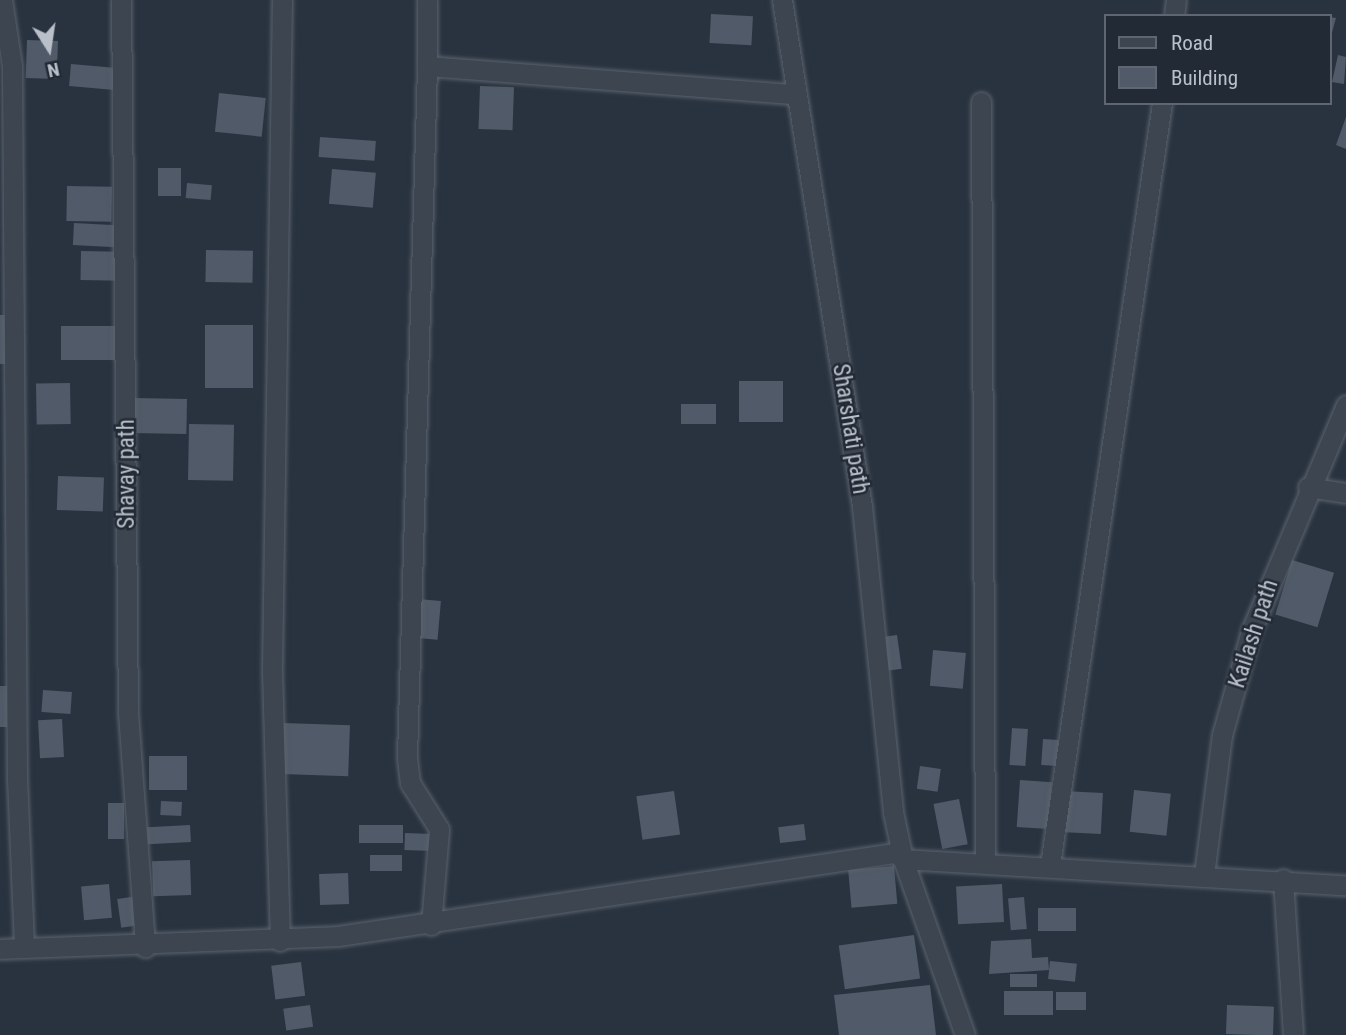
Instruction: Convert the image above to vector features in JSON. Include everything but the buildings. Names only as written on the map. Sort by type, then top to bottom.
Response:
[{"type":"street","points":[[2,0],[12,66],[17,778],[24,947]]},
{"type":"street","name":"Shavay path","points":[[121,0],[128,713],[145,947]]},
{"type":"street","points":[[280,941],[272,671],[282,0]]},
{"type":"street","points":[[427,0],[407,757],[410,783],[439,830],[431,925]]},
{"type":"street","name":"Sharshati path","points":[[782,0],[863,506],[885,752],[903,859],[965,1035]]},
{"type":"street","points":[[427,66],[795,94]]},
{"type":"street","points":[[981,102],[985,860]]},
{"type":"street","points":[[1051,865],[1162,105]]},
{"type":"street","name":"Kailash path","points":[[1204,875],[1222,736],[1251,631],[1308,487],[1346,405]]},
{"type":"street","points":[[1308,487],[1346,493]]},
{"type":"street","points":[[0,949],[145,947],[280,941],[431,925],[895,853],[903,859],[985,860],[1346,885]]},
{"type":"street","points":[[1283,879],[1293,1035]]}]
